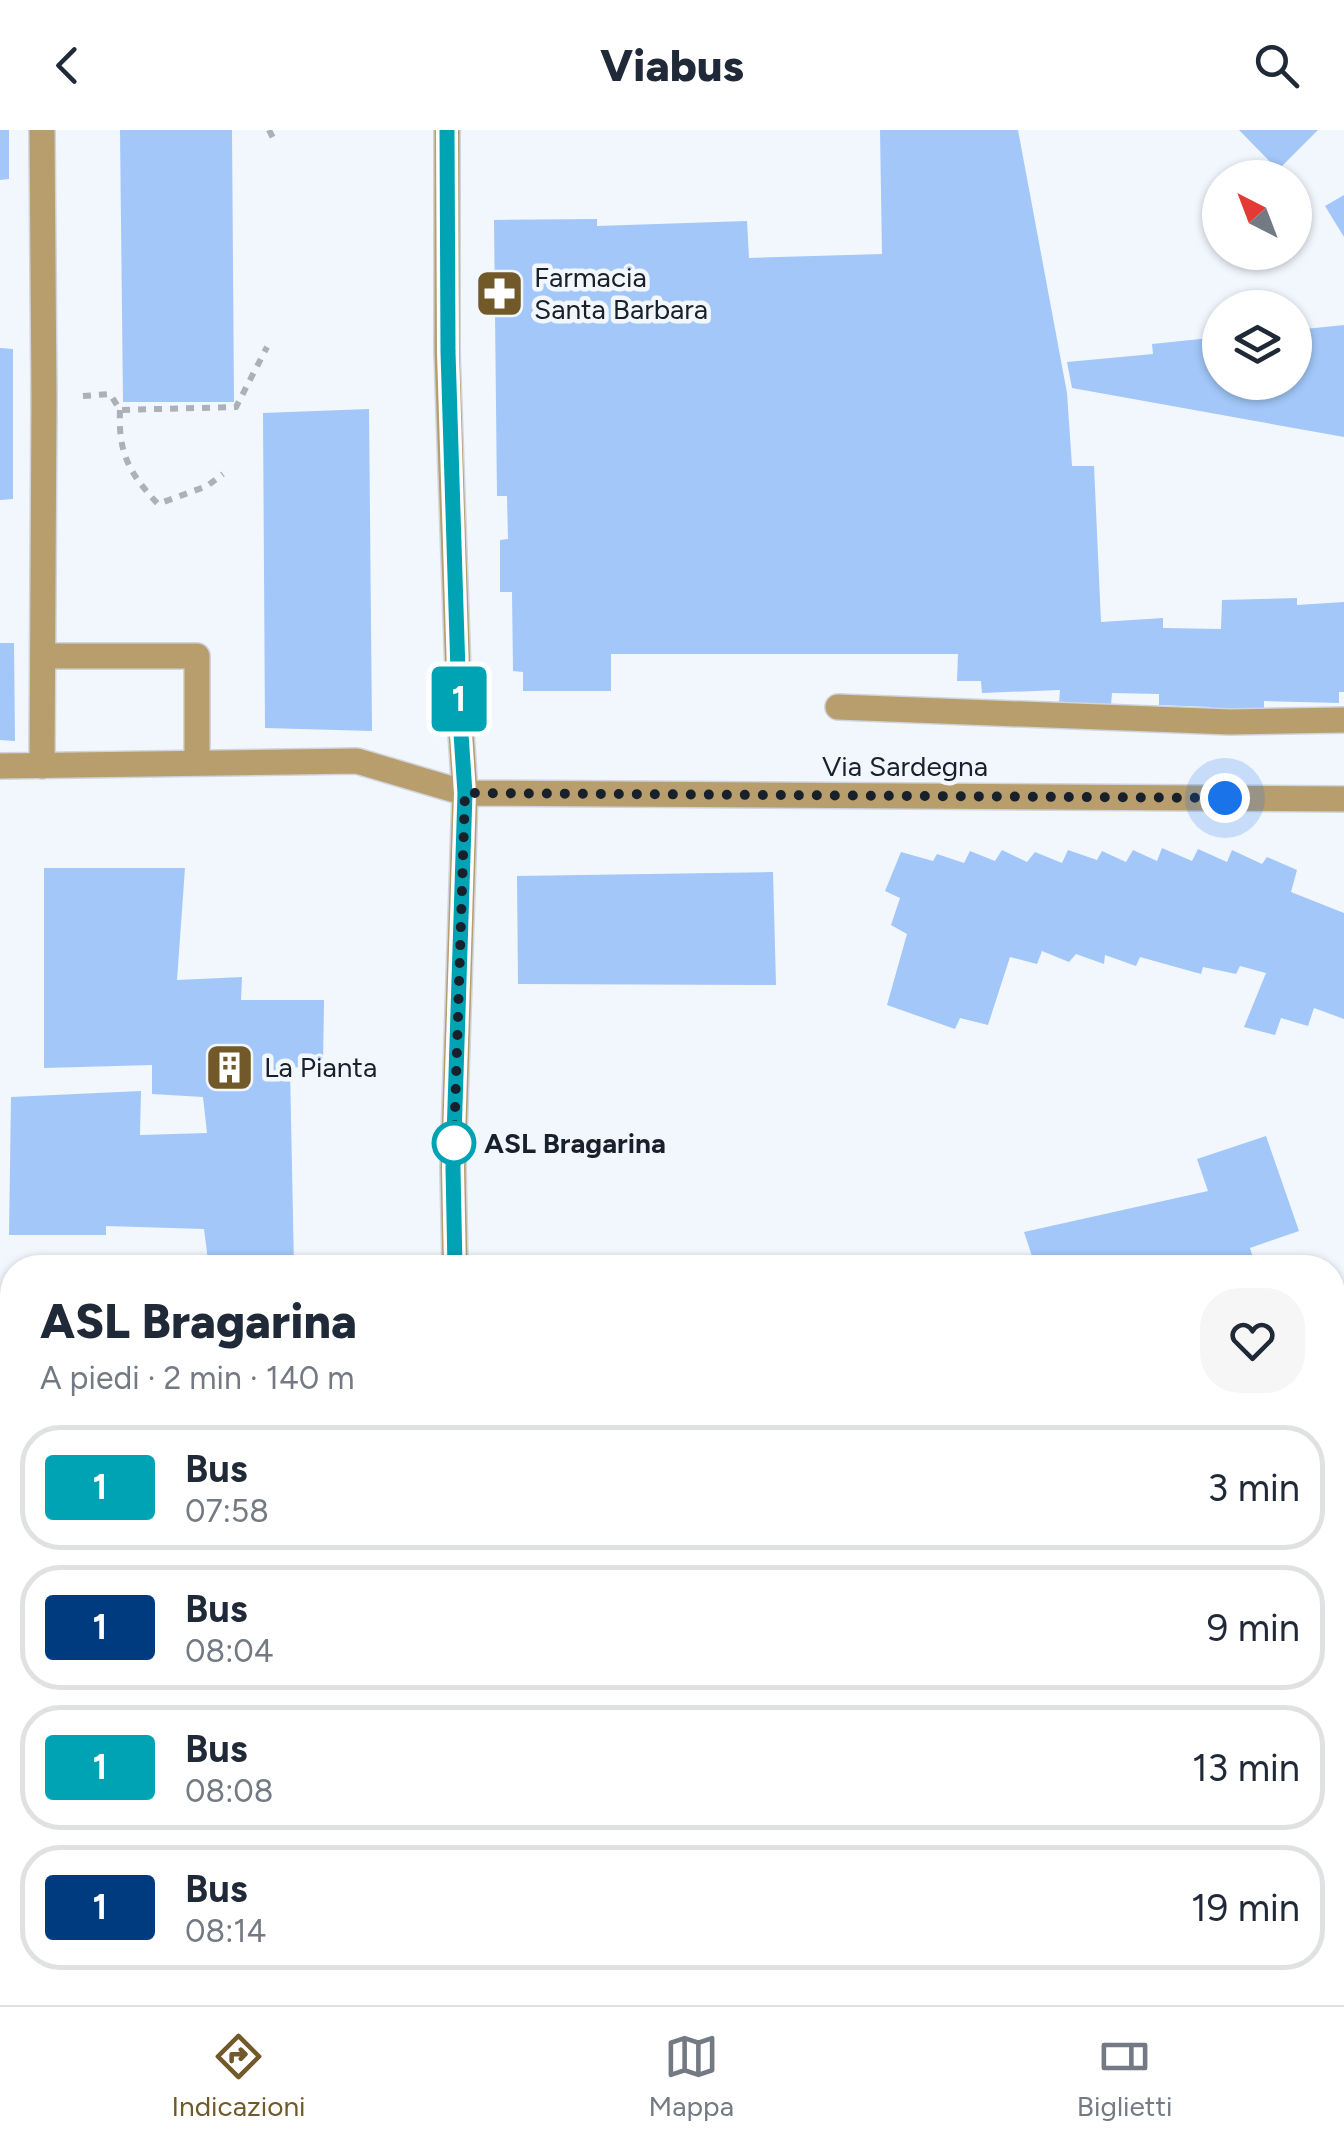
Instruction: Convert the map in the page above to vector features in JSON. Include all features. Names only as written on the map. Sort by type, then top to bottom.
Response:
[{"type":"street","points":[[42,130],[42,766]]},
{"type":"street","points":[[447,130],[448,372],[465,793],[453,1168],[455,1255]]},
{"type":"street","points":[[44,656],[197,656],[196,764]]},
{"type":"street","points":[[838,706],[1230,722],[1344,720]]},
{"type":"street","name":"Via Sardegna","points":[[0,766],[357,761],[465,793],[1344,799]]},
{"type":"path","points":[[269,130],[273,138]]},
{"type":"path","points":[[120,410],[236,407],[267,347]]},
{"type":"path","points":[[110,394],[120,410],[119,439],[137,482],[158,504],[207,486],[224,474]]},
{"type":"building","points":[[0,130],[9,130],[9,179],[0,180]]},
{"type":"building","points":[[120,130],[232,130],[234,402],[123,402]]},
{"type":"building","points":[[880,130],[1018,130],[1067,393],[1072,466],[1094,466],[1101,622],[1163,618],[1163,628],[1221,629],[1222,600],[1297,598],[1297,605],[1344,602],[1344,692],[1339,692],[1339,703],[1264,701],[1264,717],[1210,715],[1211,707],[1159,705],[1159,694],[1112,693],[1111,705],[1059,703],[1060,690],[982,693],[981,681],[957,681],[958,654],[611,654],[611,691],[523,691],[523,672],[513,671],[512,592],[500,592],[500,540],[508,539],[507,496],[497,496],[494,220],[597,219],[597,226],[747,221],[749,258],[882,254]]},
{"type":"building","points":[[1239,130],[1318,130],[1288,160],[1268,160]]},
{"type":"building","points":[[1344,195],[1344,237],[1325,206]]},
{"type":"building","points":[[1344,325],[1344,437],[1072,388],[1067,362],[1153,354],[1152,344],[1202,339],[1202,400],[1312,400],[1312,328]]},
{"type":"building","points":[[0,348],[13,349],[13,499],[0,500]]},
{"type":"building","points":[[369,409],[372,731],[265,728],[263,413]]},
{"type":"building","points":[[0,643],[14,643],[15,741],[0,740]]},
{"type":"building","points":[[1162,848],[1192,861],[1198,849],[1227,862],[1232,850],[1262,864],[1267,857],[1297,870],[1291,892],[1344,913],[1344,1019],[1314,1008],[1308,1026],[1281,1018],[1275,1035],[1244,1027],[1266,973],[1240,966],[1236,974],[1203,967],[1201,974],[1140,957],[1136,966],[1105,955],[1104,964],[1076,954],[1069,962],[1042,951],[1037,964],[1010,957],[988,1025],[960,1018],[955,1029],[887,1005],[907,934],[891,925],[900,898],[885,891],[901,852],[933,861],[937,854],[964,863],[970,851],[995,861],[1002,850],[1027,862],[1035,852],[1062,863],[1068,850],[1097,860],[1102,851],[1126,862],[1133,850],[1157,861]]},
{"type":"building","name":"La Pianta","points":[[44,868],[185,868],[177,980],[242,977],[241,1000],[324,1000],[323,1065],[290,1068],[294,1255],[207,1255],[204,1229],[106,1226],[106,1235],[9,1235],[11,1097],[141,1091],[140,1135],[207,1133],[203,1097],[152,1094],[152,1065],[44,1068]]},
{"type":"building","points":[[773,872],[776,985],[518,984],[517,876]]},
{"type":"building","points":[[1266,1136],[1299,1231],[1250,1248],[1252,1255],[1032,1255],[1024,1232],[1208,1191],[1197,1159]]},
{"type":"bus line","name":"1","points":[[447,130],[448,352],[465,793],[453,1168],[455,1255]]},
{"type":"place","name":"Farmacia Santa Barbara","points":[[499,293]]},
{"type":"place","name":"La Pianta","points":[[229,1067]]},
{"type":"place","name":"ASL Bragarina","points":[[454,1143]]},
{"type":"route","points":[[454,1143],[465,793],[1225,798]]}]
